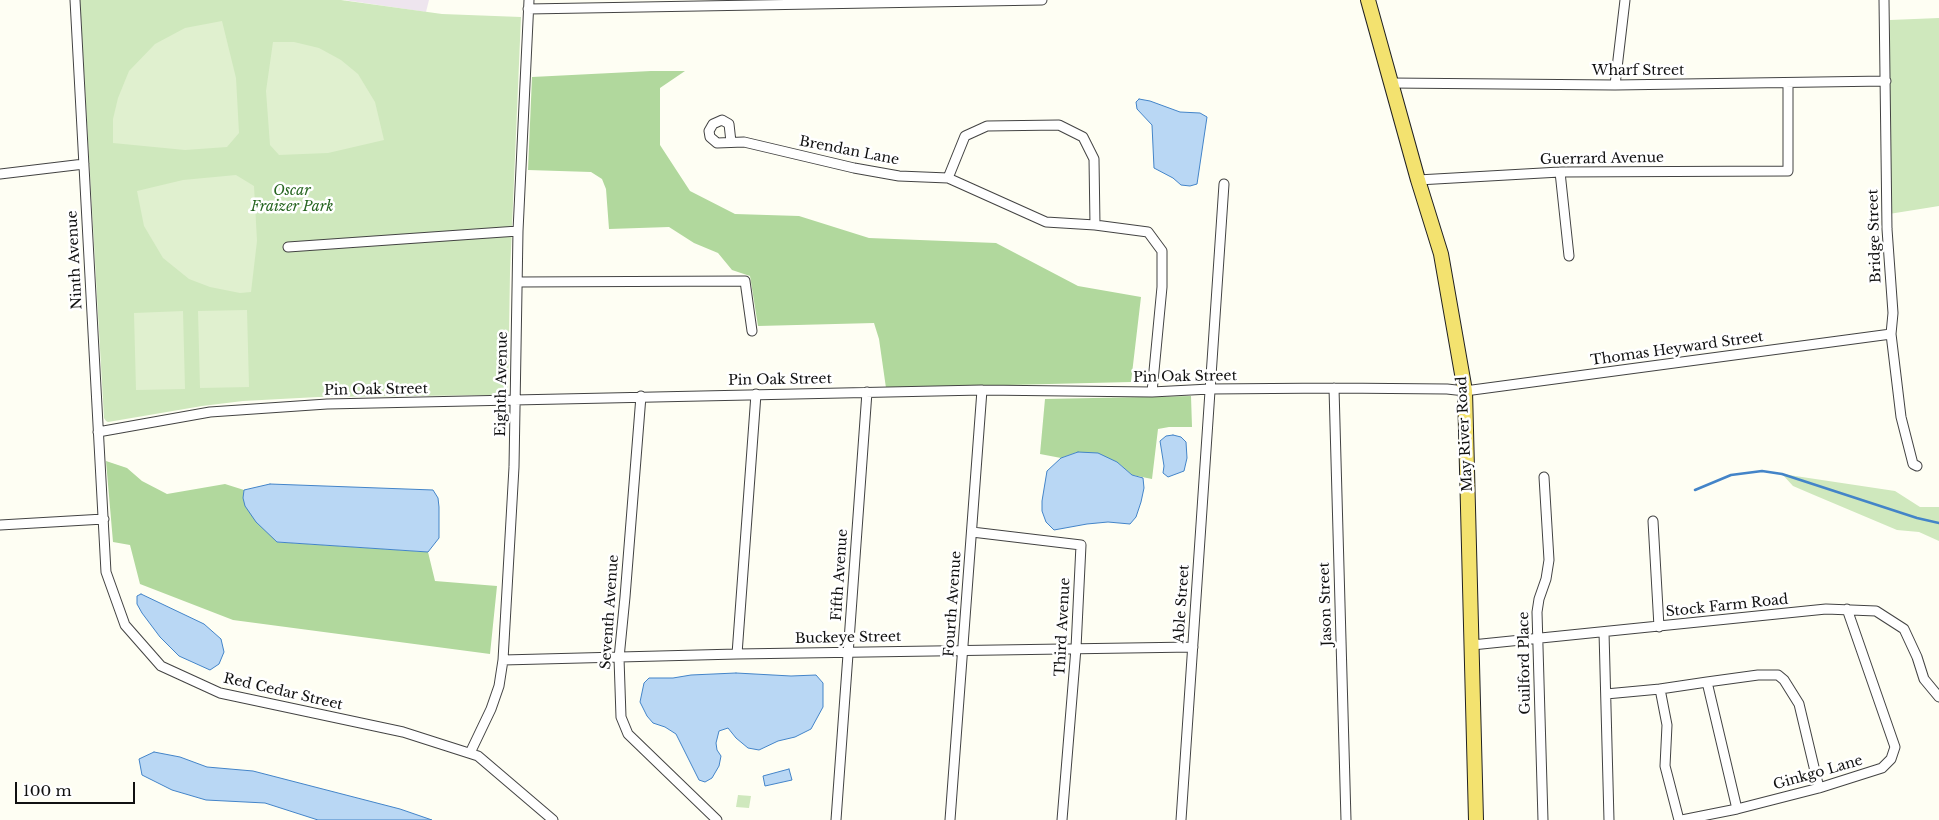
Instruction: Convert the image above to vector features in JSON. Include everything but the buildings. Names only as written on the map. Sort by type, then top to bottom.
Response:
[{"type":"main road","name":"May River Road","points":[[1368,0],[1390,83],[1441,254],[1465,391],[1476,820]]},
{"type":"street","name":"Ninth Avenue","points":[[74,0],[104,518]]},
{"type":"street","points":[[529,4],[1042,0]]},
{"type":"street","points":[[1615,85],[1625,0]]},
{"type":"street","name":"Bridge Street","points":[[1884,0],[1887,229],[1893,313],[1891,334],[1901,417],[1914,464],[1917,466]]},
{"type":"street","name":"Eighth Avenue","points":[[470,754],[491,709],[499,686],[504,660],[514,467],[518,230],[529,4]]},
{"type":"street","name":"Wharf Street","points":[[1390,83],[1615,85],[1886,81]]},
{"type":"street","name":"Guerrard Avenue","points":[[1418,180],[1560,172],[1788,171],[1788,83]]},
{"type":"street","points":[[948,178],[965,136],[987,126],[1059,125],[1083,136],[1094,159],[1095,225]]},
{"type":"street","name":"Brendan Lane","points":[[731,142],[744,142],[854,168],[899,176],[948,178],[1046,222],[1095,225],[1148,232],[1162,251],[1162,286],[1152,392]]},
{"type":"street","points":[[0,174],[84,164]]},
{"type":"street","points":[[1560,172],[1568,256]]},
{"type":"street","name":"Able Street","points":[[1181,820],[1224,184]]},
{"type":"street","points":[[288,247],[518,230]]},
{"type":"street","points":[[518,282],[745,280],[752,330]]},
{"type":"street","name":"Thomas Heyward Street","points":[[1465,391],[1891,334]]},
{"type":"street","name":"Pin Oak Street","points":[[98,432],[210,412],[327,404],[982,390],[1152,392],[1210,389],[1334,388],[1447,389],[1465,391]]},
{"type":"street","name":"Jason Street","points":[[1334,388],[1346,820]]},
{"type":"street","name":"Fourth Avenue","points":[[950,820],[982,390]]},
{"type":"street","name":"Fifth Avenue","points":[[836,820],[867,392]]},
{"type":"street","points":[[737,654],[756,394]]},
{"type":"street","name":"Seventh Avenue","points":[[641,396],[619,658],[620,718],[628,734],[718,820]]},
{"type":"street","name":"Guilford Place","points":[[1543,820],[1537,612],[1549,560],[1544,477]]},
{"type":"street","points":[[0,525],[104,518]]},
{"type":"street","name":"Red Cedar Street","points":[[104,518],[106,572],[125,625],[161,666],[220,693],[403,732],[478,756],[553,820]]},
{"type":"street","points":[[1653,521],[1659,627]]},
{"type":"street","name":"Third Avenue","points":[[972,532],[1081,544],[1076,648],[1062,820]]},
{"type":"street","name":"Stock Farm Road","points":[[1472,645],[1826,609],[1876,611],[1904,629],[1918,657],[1924,680],[1939,697]]},
{"type":"street","name":"Ginkgo Lane","points":[[1681,820],[1737,809],[1819,788],[1882,768],[1891,760],[1895,747],[1847,609]]},
{"type":"street","points":[[1604,632],[1609,820]]},
{"type":"street","name":"Buckeye Street","points":[[504,660],[737,654],[1193,647]]},
{"type":"street","points":[[1606,694],[1660,690],[1758,675],[1778,676],[1784,680],[1799,704],[1819,788]]},
{"type":"street","points":[[1707,682],[1737,809]]},
{"type":"street","points":[[1660,690],[1667,724],[1665,766],[1681,820]]},
{"type":"shaded area","points":[[344,0],[429,0],[426,12]]},
{"type":"green space","name":"Oscar Fraizer Park","points":[[80,0],[341,0],[442,14],[521,17],[510,273],[508,393],[505,395],[318,397],[243,401],[106,421],[104,418]]},
{"type":"green space","points":[[1939,18],[1939,206],[1889,214],[1890,20]]},
{"type":"green space","points":[[222,21],[236,78],[239,133],[227,147],[185,150],[113,143],[113,119],[118,98],[129,71],[155,44],[185,28]]},
{"type":"green space","points":[[273,42],[294,42],[319,48],[341,60],[358,74],[375,102],[384,140],[328,153],[279,155],[270,145],[266,91]]},
{"type":"green space","points":[[685,71],[660,88],[660,145],[690,191],[735,214],[799,216],[869,238],[996,243],[1078,286],[1141,297],[1131,382],[886,388],[879,339],[874,323],[758,326],[750,276],[732,270],[718,253],[694,243],[669,227],[609,229],[606,189],[602,179],[591,172],[528,170],[532,77]]},
{"type":"green space","points":[[236,175],[254,186],[257,241],[251,292],[240,293],[210,287],[189,279],[163,258],[144,226],[137,191],[183,180]]},
{"type":"green space","points":[[247,310],[249,387],[200,388],[198,311]]},
{"type":"green space","points":[[183,311],[185,389],[136,390],[134,313]]},
{"type":"green space","points":[[1191,396],[1192,427],[1158,429],[1152,479],[1132,475],[1117,462],[1078,452],[1061,458],[1040,454],[1045,399]]},
{"type":"green space","points":[[106,461],[127,468],[142,481],[167,494],[225,484],[244,490],[243,498],[277,542],[428,552],[435,581],[497,586],[490,654],[233,620],[140,584],[130,545],[113,542]]},
{"type":"green space","points":[[1782,474],[1895,491],[1920,507],[1939,507],[1939,541],[1919,532],[1897,530],[1814,495],[1793,486]]},
{"type":"green space","points":[[738,795],[751,796],[749,808],[736,807]]},
{"type":"water","points":[[1139,99],[1180,112],[1200,113],[1207,117],[1197,184],[1190,186],[1181,185],[1173,178],[1154,168],[1152,125],[1137,109],[1136,102]]},
{"type":"water","points":[[1166,436],[1181,437],[1186,442],[1187,458],[1184,471],[1168,477],[1163,473],[1164,466],[1160,441]]},
{"type":"water","points":[[1078,452],[1098,453],[1117,462],[1132,475],[1143,478],[1144,488],[1141,502],[1136,517],[1130,524],[1108,522],[1054,530],[1046,522],[1042,511],[1042,501],[1047,471],[1061,458]]},
{"type":"water","points":[[270,484],[433,490],[438,498],[439,538],[428,552],[277,542],[256,522],[245,506],[243,498],[244,490]]},
{"type":"water","points":[[141,594],[204,624],[221,639],[224,652],[219,664],[210,670],[179,656],[160,637],[142,613],[137,604],[137,596]]},
{"type":"water","points":[[736,673],[791,676],[816,675],[823,683],[823,707],[811,729],[759,750],[748,748],[728,728],[719,731],[716,743],[717,750],[721,756],[719,766],[712,778],[705,782],[699,780],[676,734],[665,727],[653,723],[647,716],[640,702],[644,683],[649,678]]},
{"type":"water","points":[[154,752],[180,757],[207,767],[253,771],[400,809],[432,820],[318,820],[265,803],[206,800],[172,790],[142,775],[139,759]]},
{"type":"water","points":[[789,769],[792,780],[765,786],[763,776]]},
{"type":"waterway","points":[[1695,490],[1731,475],[1762,471],[1782,474],[1917,518],[1939,523]]}]
